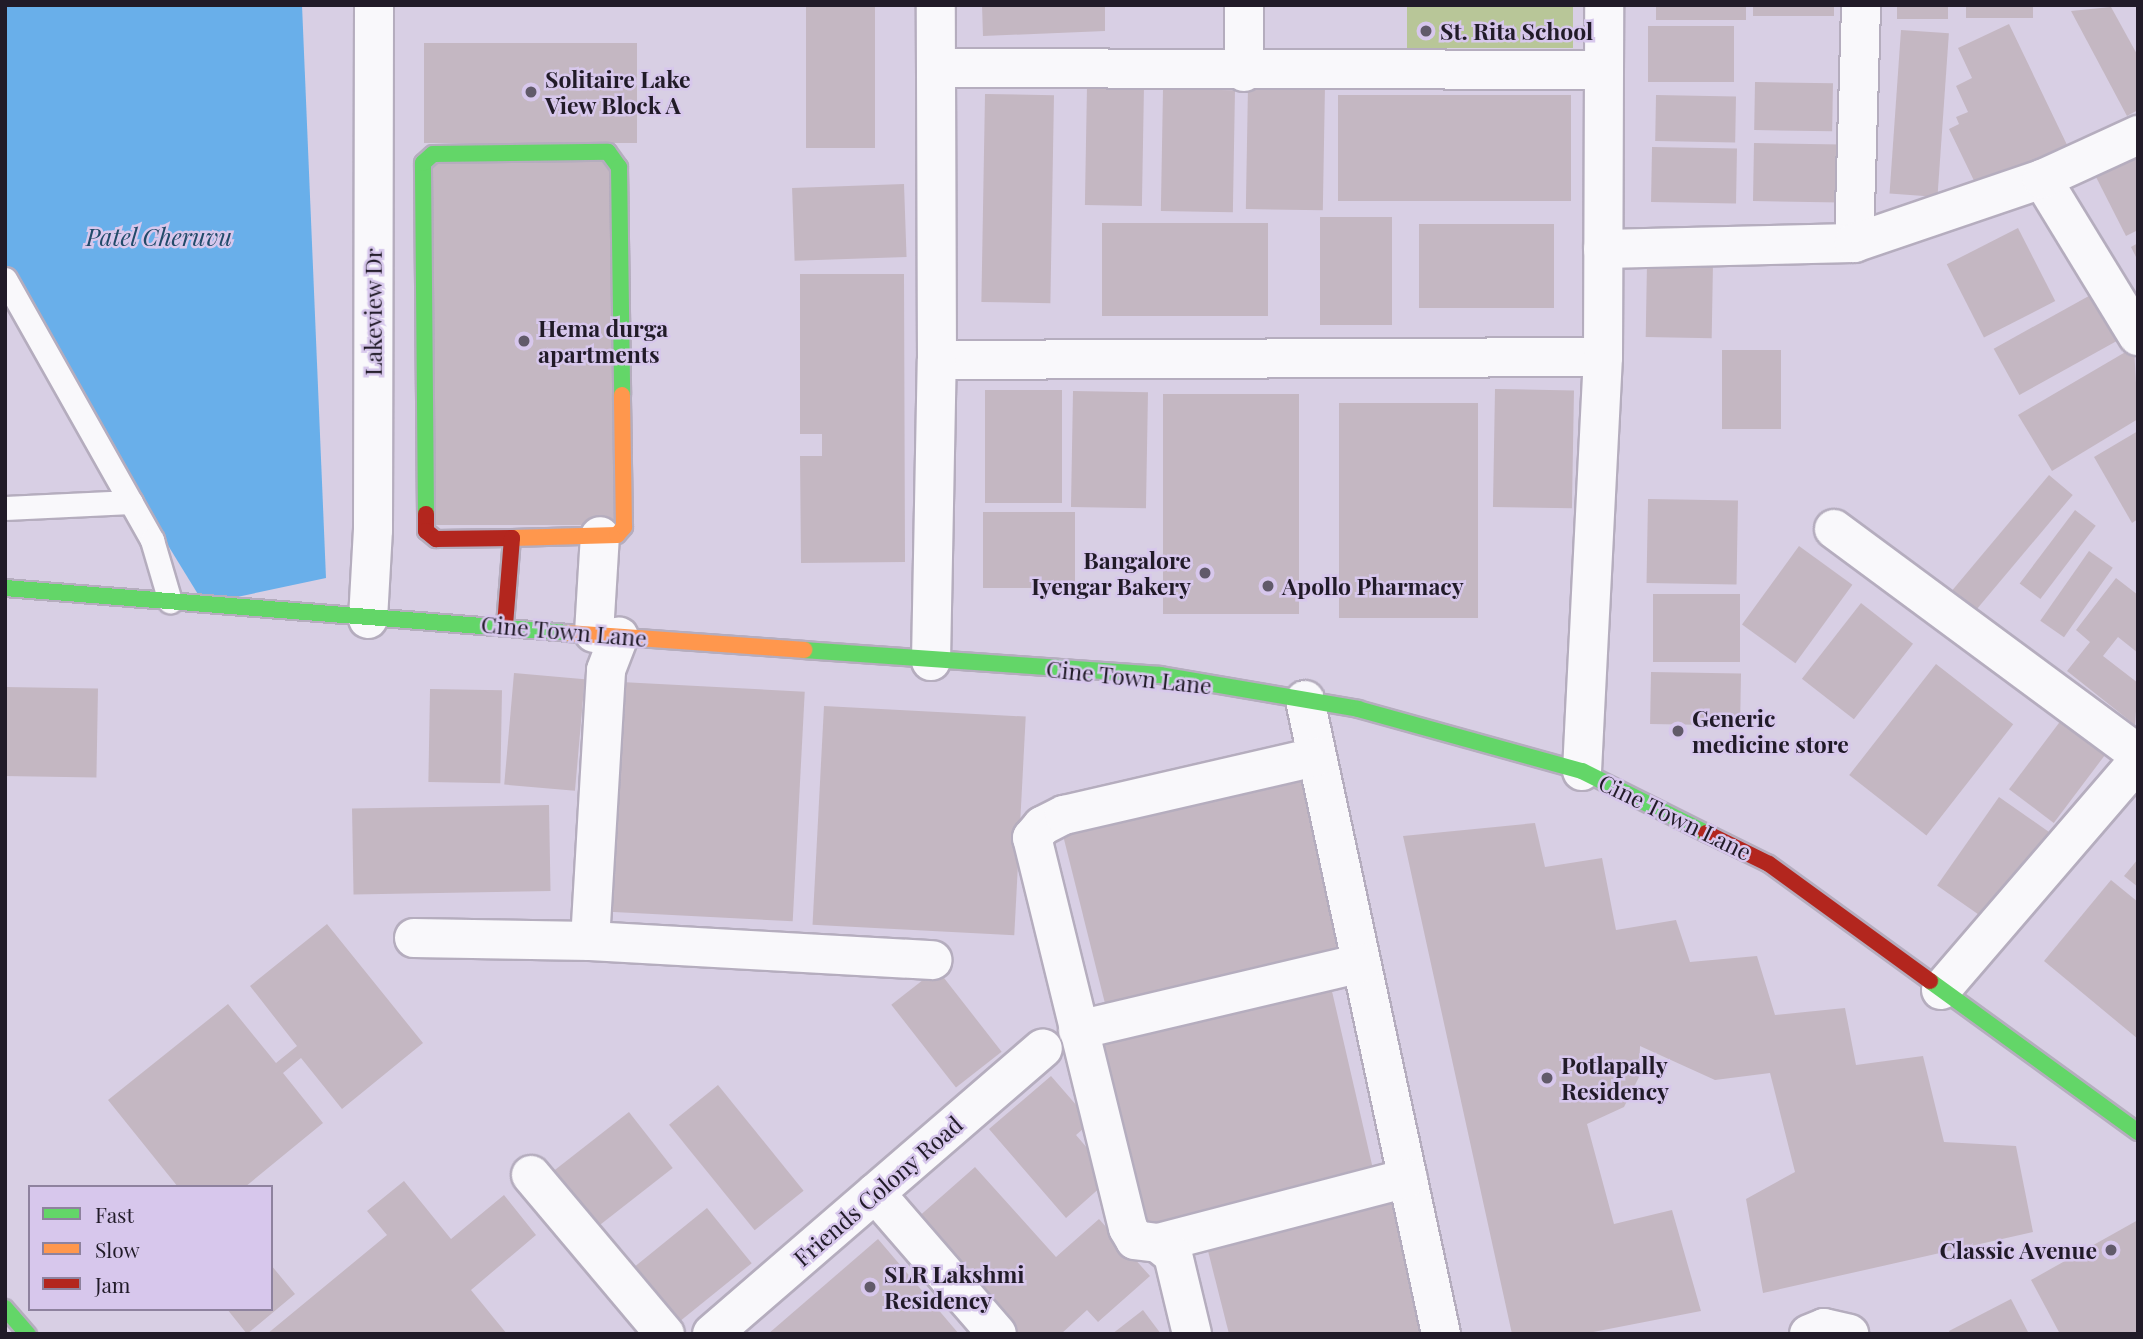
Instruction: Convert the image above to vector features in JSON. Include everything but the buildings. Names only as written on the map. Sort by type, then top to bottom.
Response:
[{"type":"main road","points":[[608,152],[617,158],[624,527],[617,535],[512,538],[436,540],[426,531],[423,163],[433,154],[608,152]]},
{"type":"main road","points":[[505,625],[512,538]]},
{"type":"main road","name":"Cine Town Lane","points":[[5,588],[368,619],[505,625],[931,661],[1160,675],[1358,709],[1582,771],[1769,864],[2138,1132]]},
{"type":"main road","points":[[5,1308],[28,1334]]},
{"type":"street","name":"Lakeview Dr","points":[[368,619],[373,530],[374,5]]},
{"type":"street","points":[[931,661],[937,360],[936,5]]},
{"type":"street","points":[[1244,5],[1244,72]]},
{"type":"street","points":[[1582,771],[1603,357],[1604,5]]},
{"type":"street","points":[[1854,243],[1861,5]]},
{"type":"street","points":[[937,68],[1244,72],[1604,70]]},
{"type":"street","points":[[1603,249],[1854,243],[2042,179],[2138,135]]},
{"type":"street","points":[[2042,179],[2138,336]]},
{"type":"street","points":[[937,360],[1603,357]]},
{"type":"street","points":[[1834,529],[2138,754]]},
{"type":"street","points":[[590,940],[606,670],[600,536]]},
{"type":"street","points":[[1304,700],[1441,1334]]},
{"type":"street","points":[[1316,757],[1064,815],[1042,825],[1032,838],[1128,1228],[1135,1240],[1158,1243],[1408,1178]]},
{"type":"street","points":[[1941,990],[2138,761]]},
{"type":"street","points":[[414,938],[590,940],[932,960]]},
{"type":"street","points":[[1078,1030],[1360,963]]},
{"type":"street","name":"Friends Colony Road","points":[[712,1334],[1043,1048]]},
{"type":"street","points":[[531,1175],[665,1334]]},
{"type":"street","points":[[875,1193],[997,1334]]},
{"type":"street","points":[[1158,1243],[1173,1255],[1192,1334]]},
{"type":"street","points":[[1809,1334],[1824,1328],[1849,1334]]},
{"type":"lane","points":[[5,279],[152,540],[170,601]]},
{"type":"lane","points":[[5,508],[131,502]]},
{"type":"green space","points":[[1407,5],[1573,5],[1573,48],[1407,48]]},
{"type":"water","name":"Patel Cheruvu","points":[[5,5],[302,5],[326,578],[204,604],[5,280]]},
{"type":"traffic: fast","points":[[426,514],[423,163],[433,154],[608,152],[619,167],[622,395]]},
{"type":"traffic: fast","points":[[5,588],[569,633]]},
{"type":"traffic: fast","points":[[804,650],[1160,675],[1358,709],[1582,771],[1706,833]]},
{"type":"traffic: fast","points":[[1930,981],[2138,1132]]},
{"type":"traffic: fast","points":[[5,1308],[28,1334]]},
{"type":"traffic: slow","points":[[512,538],[617,535],[624,527],[622,395]]},
{"type":"traffic: slow","points":[[569,633],[804,650]]},
{"type":"traffic: jam","points":[[426,514],[426,531],[436,539],[512,538],[505,625]]},
{"type":"traffic: jam","points":[[1706,833],[1769,864],[1930,981]]},
{"type":"place","name":"St. Rita School","points":[[1426,31]]},
{"type":"place","name":"Solitaire Lake View Block A","points":[[531,92]]},
{"type":"place","name":"Hema durga apartments","points":[[524,341]]},
{"type":"place","name":"Bangalore Iyengar Bakery","points":[[1205,573]]},
{"type":"place","name":"Apollo Pharmacy","points":[[1268,586]]},
{"type":"place","name":"Generic medicine store","points":[[1678,731]]},
{"type":"place","name":"Potlapally Residency","points":[[1547,1078]]},
{"type":"place","name":"Classic Avenue","points":[[2111,1250]]},
{"type":"place","name":"SLR Lakshmi Residency","points":[[870,1287]]}]
